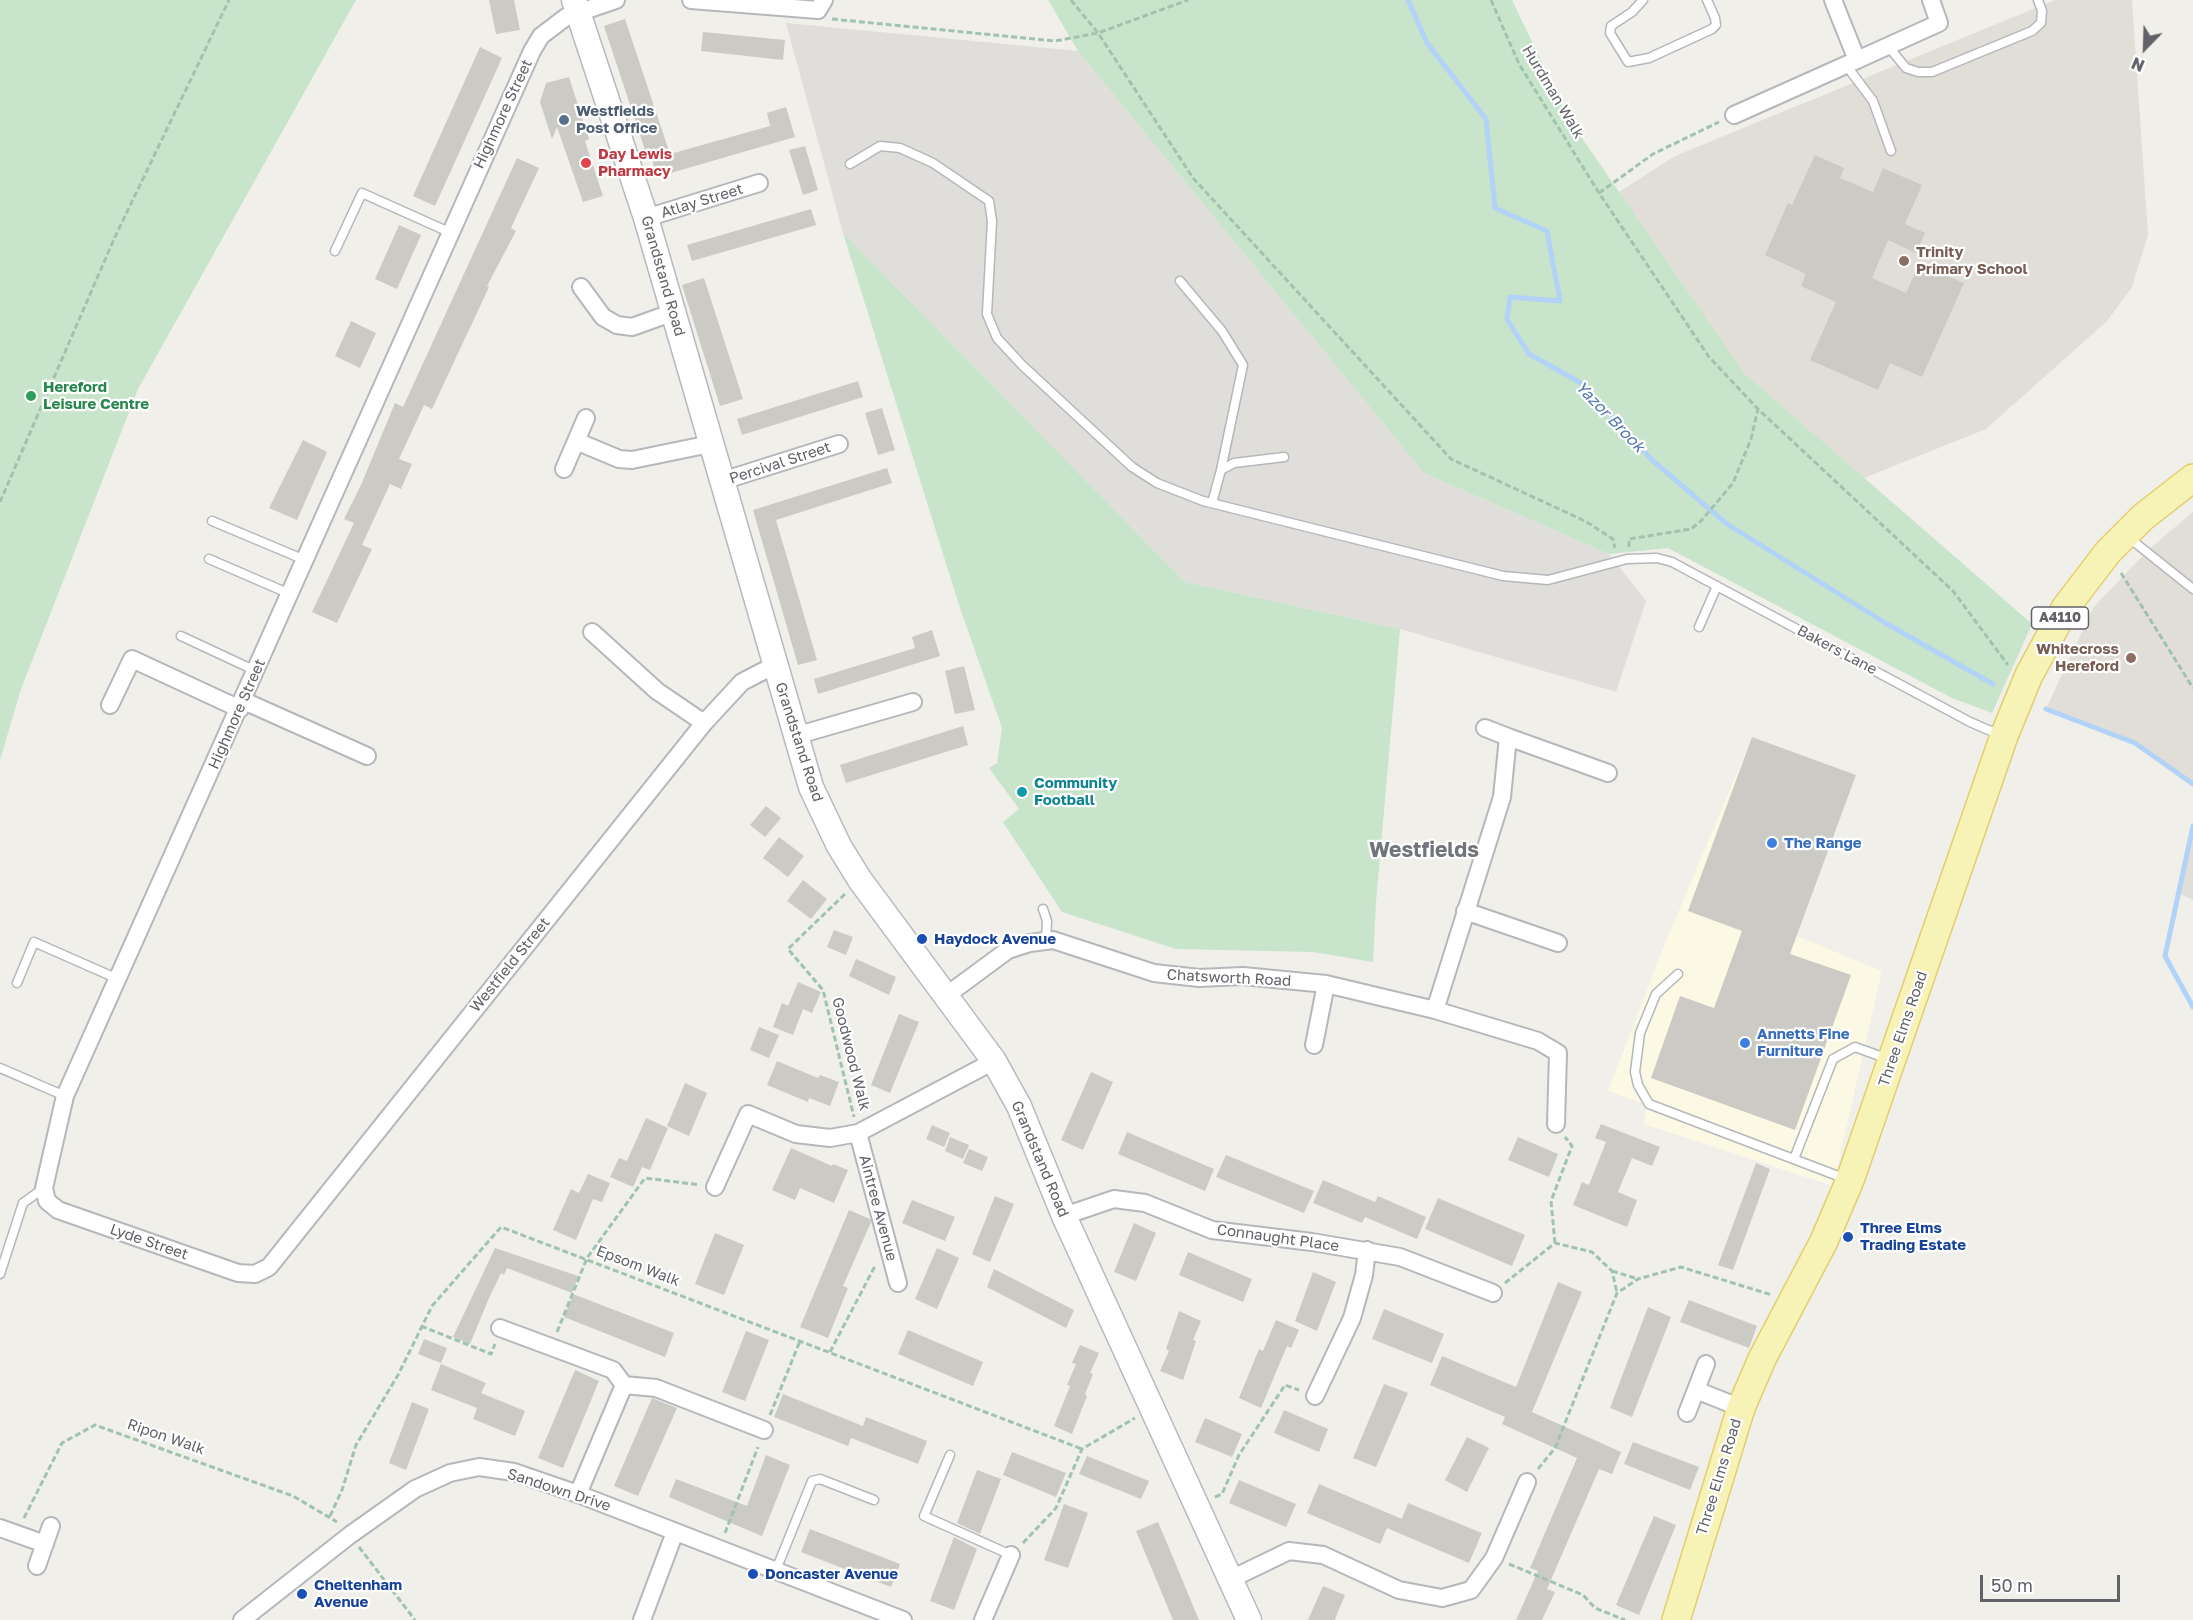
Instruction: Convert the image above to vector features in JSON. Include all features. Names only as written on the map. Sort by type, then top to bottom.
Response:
[{"type":"main road","name":"Three Elms Road","points":[[1676,1620],[1741,1408],[1762,1359],[1794,1301],[1850,1180],[2004,736],[2029,675],[2066,606],[2116,543],[2193,478]]},
{"type":"street","name":"Highmore Street","points":[[46,1194],[65,1096],[242,705],[449,232],[532,51],[554,24],[576,6],[616,0]]},
{"type":"street","points":[[691,0],[821,5]]},
{"type":"street","points":[[1833,0],[1851,62]]},
{"type":"street","points":[[1734,115],[1939,23],[1930,0]]},
{"type":"street","name":"Grandstand Road","points":[[576,6],[646,218],[811,787],[839,846],[860,880],[994,1061],[1019,1106],[1064,1216],[1249,1620]]},
{"type":"street","name":"Atlay Street","points":[[646,218],[759,183]]},
{"type":"street","points":[[581,287],[603,316],[617,325],[632,327],[674,312]]},
{"type":"street","points":[[564,469],[586,418]]},
{"type":"street","points":[[576,441],[619,459],[632,460],[710,444]]},
{"type":"street","name":"Percival Street","points":[[722,481],[839,444]]},
{"type":"street","points":[[592,632],[657,691],[704,723]]},
{"type":"street","points":[[110,705],[132,659],[368,756]]},
{"type":"street","name":"Westfield Street","points":[[255,1274],[269,1267],[704,723],[742,682],[775,665]]},
{"type":"street","points":[[795,736],[913,702]]},
{"type":"street","points":[[1485,728],[1608,773]]},
{"type":"street","points":[[1435,1010],[1502,797],[1508,737]]},
{"type":"street","points":[[1465,911],[1558,943]]},
{"type":"street","name":"Chatsworth Road","points":[[947,995],[1008,950],[1030,943],[1053,940],[1154,973],[1199,978],[1243,976],[1326,984],[1435,1010],[1538,1041],[1558,1053],[1556,1124]]},
{"type":"street","points":[[1314,1045],[1326,984]]},
{"type":"street","points":[[716,1187],[748,1114],[796,1134],[830,1138],[858,1133],[994,1061]]},
{"type":"street","name":"Aintree Avenue","points":[[858,1133],[898,1283]]},
{"type":"street","name":"Lyde Street","points":[[46,1194],[58,1210],[238,1273],[255,1274]]},
{"type":"street","name":"Connaught Place","points":[[1064,1216],[1114,1199],[1145,1203],[1212,1230],[1367,1250],[1400,1257],[1492,1293]]},
{"type":"street","points":[[1315,1396],[1352,1318],[1364,1275],[1367,1250]]},
{"type":"street","points":[[500,1328],[613,1370],[624,1385],[656,1388],[764,1430]]},
{"type":"street","points":[[1687,1413],[1706,1364]]},
{"type":"street","points":[[578,1494],[624,1385]]},
{"type":"street","points":[[1696,1390],[1741,1408]]},
{"type":"street","name":"Sandown Drive","points":[[242,1620],[350,1535],[415,1490],[450,1473],[479,1467],[514,1472],[578,1494],[903,1620]]},
{"type":"street","points":[[1231,1579],[1289,1551],[1323,1555],[1399,1590],[1442,1598],[1471,1590],[1494,1558],[1527,1482]]},
{"type":"street","points":[[37,1566],[51,1526]]},
{"type":"street","points":[[0,1528],[45,1544]]},
{"type":"street","points":[[642,1620],[675,1532]]},
{"type":"street","points":[[983,1620],[1011,1555]]},
{"type":"lane","points":[[1643,0],[1632,12],[1611,26],[1610,33],[1628,62],[1649,58],[1712,29],[1716,25],[1715,18],[1707,0]]},
{"type":"lane","points":[[1888,46],[1906,68],[1918,72],[1932,72],[2032,32],[2041,23],[2042,11],[2038,0]]},
{"type":"lane","points":[[1851,62],[1873,101],[1890,152]]},
{"type":"lane","points":[[850,164],[880,146],[900,148],[933,163],[988,201],[992,221],[987,314],[997,338],[1022,365],[1132,467],[1157,483],[1212,503],[1503,576],[1548,580],[1629,559]]},
{"type":"lane","points":[[335,251],[362,193],[449,232]]},
{"type":"lane","points":[[1180,281],[1222,330],[1243,365],[1212,503]]},
{"type":"lane","points":[[1221,470],[1234,463],[1284,457]]},
{"type":"lane","points":[[212,521],[305,561]]},
{"type":"lane","points":[[2116,543],[2193,589]]},
{"type":"lane","name":"Bakers Lane","points":[[1629,559],[1657,558],[1672,562],[1970,722],[2004,736]]},
{"type":"lane","points":[[209,559],[290,594]]},
{"type":"lane","points":[[1699,627],[1717,586]]},
{"type":"lane","points":[[181,636],[257,671]]},
{"type":"lane","points":[[1043,909],[1047,921],[1046,941]]},
{"type":"lane","points":[[17,983],[34,942],[119,979]]},
{"type":"lane","points":[[1678,974],[1656,994],[1640,1033],[1635,1072],[1638,1085],[1649,1104],[1850,1180]]},
{"type":"lane","points":[[1794,1159],[1833,1059],[1856,1047],[1892,1060]]},
{"type":"lane","points":[[0,1068],[65,1096]]},
{"type":"lane","points":[[0,1274],[23,1203],[46,1194]]},
{"type":"lane","points":[[950,1455],[924,1516],[1011,1555]]},
{"type":"lane","points":[[776,1570],[812,1481],[820,1479],[874,1500]]},
{"type":"path","points":[[0,502],[114,239],[230,0]]},
{"type":"path","points":[[1071,0],[1098,33],[1193,178],[1451,459],[1585,521],[1613,539],[1618,560]]},
{"type":"path","points":[[821,5],[830,18],[1055,41],[1098,33],[1188,0]]},
{"type":"path","name":"Hurdman Walk","points":[[1491,0],[1520,64],[1599,193],[1709,357],[1758,409],[1953,591],[2005,663],[2029,675]]},
{"type":"path","points":[[1599,193],[1653,154],[1734,115]]},
{"type":"path","points":[[1629,559],[1629,539],[1691,529],[1720,500],[1738,472],[1751,439],[1758,409]]},
{"type":"path","points":[[2116,543],[2193,688]]},
{"type":"path","name":"Goodwood Walk","points":[[858,1133],[823,990],[788,949],[860,880]]},
{"type":"path","points":[[1555,1243],[1551,1201],[1572,1146],[1556,1124]]},
{"type":"path","points":[[551,1347],[587,1258],[645,1178],[716,1187]]},
{"type":"path","name":"Epsom Walk","points":[[330,1516],[342,1490],[356,1445],[398,1375],[432,1306],[501,1227],[1082,1449]]},
{"type":"path","points":[[830,1352],[887,1242]]},
{"type":"path","points":[[1555,1243],[1592,1252],[1612,1271],[1638,1279]]},
{"type":"path","points":[[1492,1293],[1555,1243]]},
{"type":"path","points":[[1527,1482],[1555,1448],[1617,1293],[1638,1279],[1681,1267],[1794,1301]]},
{"type":"path","points":[[1612,1271],[1617,1293]]},
{"type":"path","points":[[421,1326],[491,1354],[500,1328]]},
{"type":"path","points":[[1197,1505],[1222,1494],[1239,1455],[1285,1384],[1315,1396]]},
{"type":"path","points":[[1011,1555],[1056,1508],[1082,1449],[1152,1408]]},
{"type":"path","name":"Ripon Walk","points":[[16,1533],[62,1443],[95,1425],[293,1496],[330,1516],[350,1535],[415,1620]]},
{"type":"path","points":[[1494,1558],[1582,1595],[1594,1608],[1625,1620]]},
{"type":"shaded area","name":"Trinity Primary School","points":[[2055,0],[2132,0],[2148,235],[2132,287],[2107,321],[1986,429],[1864,478],[1745,374],[1619,192],[1675,156]]},
{"type":"shaded area","points":[[786,23],[1078,51],[1424,473],[1609,554],[1646,601],[1616,692],[1400,629],[1185,582],[843,233]]},
{"type":"shaded area","name":"Whitecross Hereford","points":[[2193,512],[2193,784],[2135,743],[2046,709],[2093,608],[2148,550]]},
{"type":"shaded area","points":[[1752,737],[1856,775],[1797,936],[1882,971],[1833,1186],[1644,1124],[1647,1105],[1608,1091],[1664,946]]},
{"type":"shaded area","points":[[2193,826],[2193,900],[2180,894]]},
{"type":"green space","points":[[0,0],[356,0],[138,389],[21,689],[0,760]]},
{"type":"green space","points":[[1048,0],[1512,0],[1570,121],[1745,374],[2032,624],[1992,713],[1952,698],[1668,548],[1609,554],[1424,473],[1078,51]]},
{"type":"green space","points":[[843,233],[1185,582],[1400,629],[1376,902],[1373,962],[1313,952],[1176,949],[1062,912],[1003,822],[1019,809],[989,768],[997,763],[1002,728],[959,605]]},
{"type":"building","points":[[489,0],[514,0],[520,30],[496,34]]},
{"type":"building","points":[[625,19],[670,154],[770,126],[767,113],[786,107],[795,137],[657,177],[649,148],[645,150],[604,26]]},
{"type":"building","points":[[703,32],[785,40],[783,60],[701,51]]},
{"type":"building","points":[[480,47],[502,58],[435,206],[413,196]]},
{"type":"building","name":"Westfields Post Office","points":[[569,77],[589,139],[585,141],[603,196],[583,202],[557,127],[552,139],[540,102],[546,83]]},
{"type":"building","points":[[805,146],[818,190],[803,195],[789,150]]},
{"type":"building","points":[[1815,155],[1844,168],[1840,178],[1873,192],[1883,168],[1922,185],[1905,224],[1925,233],[1916,253],[1888,240],[1872,278],[1906,293],[1919,264],[1964,283],[1922,377],[1890,363],[1878,390],[1810,360],[1836,302],[1801,286],[1806,274],[1765,255],[1788,203],[1792,205]]},
{"type":"building","points":[[517,158],[539,168],[511,228],[516,231],[487,286],[489,287],[432,409],[424,405],[399,459],[412,464],[401,489],[390,484],[362,545],[372,549],[337,623],[312,612],[354,523],[344,519],[361,485],[395,403],[403,407]]},
{"type":"building","points":[[811,209],[816,225],[692,261],[687,245]]},
{"type":"building","points":[[399,225],[421,235],[397,289],[375,279]]},
{"type":"building","points":[[704,278],[743,399],[720,406],[682,285]]},
{"type":"building","points":[[351,321],[376,333],[360,368],[335,356]]},
{"type":"building","points":[[858,381],[863,397],[742,435],[737,419]]},
{"type":"building","points":[[882,408],[895,450],[878,455],[865,413]]},
{"type":"building","points":[[303,440],[327,452],[297,520],[269,508]]},
{"type":"building","points":[[887,468],[892,483],[776,520],[817,660],[798,665],[753,510]]},
{"type":"building","points":[[932,630],[940,656],[818,694],[814,679],[915,648],[912,637]]},
{"type":"building","points":[[964,666],[975,710],[955,714],[945,671]]},
{"type":"building","points":[[963,726],[968,745],[846,783],[840,765]]},
{"type":"building","points":[[1752,737],[1856,775],[1790,954],[1851,975],[1795,1130],[1651,1078],[1680,996],[1714,1008],[1742,931],[1688,911]]},
{"type":"building","points":[[766,806],[781,818],[765,837],[750,825]]},
{"type":"building","points":[[779,837],[804,856],[788,877],[763,858]]},
{"type":"building","points":[[803,880],[827,899],[811,919],[787,901]]},
{"type":"building","points":[[834,930],[853,937],[846,955],[827,947]]},
{"type":"building","points":[[856,959],[896,977],[889,995],[849,976]]},
{"type":"building","points":[[798,982],[821,992],[812,1013],[803,1009],[793,1035],[773,1027],[782,1003],[788,1006]]},
{"type":"building","points":[[899,1014],[919,1022],[890,1093],[871,1085]]},
{"type":"building","points":[[759,1027],[779,1035],[769,1058],[750,1050]]},
{"type":"building","points":[[777,1061],[818,1078],[820,1075],[839,1082],[830,1106],[809,1098],[808,1102],[767,1085]]},
{"type":"building","points":[[1091,1072],[1113,1082],[1083,1150],[1061,1140]]},
{"type":"building","points":[[685,1083],[707,1093],[689,1136],[667,1126]]},
{"type":"building","points":[[646,1118],[668,1128],[650,1170],[642,1167],[633,1187],[610,1177],[619,1158],[627,1161]]},
{"type":"building","points":[[1601,1124],[1660,1147],[1652,1166],[1632,1158],[1618,1192],[1637,1200],[1627,1227],[1573,1205],[1582,1182],[1589,1185],[1606,1142],[1595,1138]]},
{"type":"building","points":[[932,1125],[950,1133],[944,1147],[926,1139]]},
{"type":"building","points":[[1127,1132],[1214,1169],[1205,1191],[1118,1154]]},
{"type":"building","points":[[950,1137],[969,1145],[963,1159],[945,1151]]},
{"type":"building","points":[[1518,1137],[1558,1154],[1549,1177],[1508,1160]]},
{"type":"building","points":[[791,1148],[832,1166],[833,1164],[848,1170],[834,1203],[800,1188],[795,1200],[772,1190]]},
{"type":"building","points":[[969,1149],[988,1157],[982,1171],[963,1163]]},
{"type":"building","points":[[1226,1155],[1314,1191],[1304,1213],[1216,1177]]},
{"type":"building","points":[[1756,1163],[1770,1169],[1733,1270],[1718,1265]]},
{"type":"building","points":[[588,1174],[610,1183],[602,1202],[593,1199],[576,1240],[553,1230],[571,1189],[579,1193]]},
{"type":"building","points":[[1323,1180],[1375,1202],[1378,1196],[1426,1217],[1417,1239],[1365,1217],[1362,1223],[1313,1203]]},
{"type":"building","points":[[995,1196],[1014,1204],[990,1262],[972,1254]]},
{"type":"building","points":[[1438,1198],[1525,1235],[1512,1266],[1425,1229]]},
{"type":"building","points":[[912,1200],[955,1217],[945,1241],[902,1223]]},
{"type":"building","points":[[849,1210],[870,1219],[871,1222],[843,1286],[848,1288],[828,1338],[800,1327]]},
{"type":"building","points":[[1134,1223],[1156,1233],[1136,1281],[1114,1272]]},
{"type":"building","points":[[715,1233],[744,1245],[724,1295],[695,1284]]},
{"type":"building","points":[[495,1248],[578,1276],[572,1293],[507,1268],[504,1275],[501,1273],[470,1344],[453,1337]]},
{"type":"building","points":[[937,1248],[959,1258],[937,1309],[915,1299]]},
{"type":"building","points":[[1188,1252],[1252,1279],[1243,1302],[1179,1275]]},
{"type":"building","points":[[994,1269],[1074,1310],[1066,1328],[987,1287]]},
{"type":"building","points":[[1313,1272],[1336,1282],[1317,1331],[1295,1321]]},
{"type":"building","points":[[1558,1282],[1582,1292],[1532,1412],[1621,1452],[1612,1474],[1599,1469],[1547,1589],[1555,1592],[1542,1620],[1516,1620],[1538,1571],[1530,1568],[1577,1458],[1502,1424],[1505,1417],[1430,1385],[1442,1356],[1516,1387]]},
{"type":"building","points":[[573,1294],[674,1333],[665,1357],[564,1317]]},
{"type":"building","points":[[1689,1300],[1757,1326],[1749,1348],[1680,1322]]},
{"type":"building","points":[[1648,1307],[1671,1317],[1632,1417],[1610,1408]]},
{"type":"building","points":[[1384,1309],[1444,1334],[1432,1363],[1372,1339]]},
{"type":"building","points":[[1179,1311],[1201,1321],[1193,1340],[1196,1341],[1183,1380],[1160,1371],[1169,1351],[1166,1349]]},
{"type":"building","points":[[1276,1320],[1299,1330],[1291,1348],[1287,1346],[1261,1408],[1239,1398],[1259,1349],[1263,1351]]},
{"type":"building","points":[[908,1330],[983,1362],[973,1386],[898,1354]]},
{"type":"building","points":[[746,1331],[769,1340],[745,1401],[722,1392]]},
{"type":"building","points":[[424,1339],[447,1348],[441,1363],[418,1354]]},
{"type":"building","points":[[1080,1345],[1099,1353],[1090,1373],[1093,1374],[1085,1394],[1087,1396],[1072,1434],[1054,1426],[1070,1386],[1067,1385],[1076,1364],[1072,1363]]},
{"type":"building","points":[[441,1364],[486,1383],[481,1393],[525,1411],[515,1436],[473,1419],[477,1408],[431,1390]]},
{"type":"building","points":[[575,1370],[599,1381],[563,1468],[538,1458]]},
{"type":"building","points":[[1384,1384],[1408,1393],[1376,1467],[1353,1458]]},
{"type":"building","points":[[783,1394],[863,1426],[866,1417],[927,1441],[918,1464],[851,1438],[848,1446],[774,1417]]},
{"type":"building","points":[[652,1398],[677,1408],[638,1496],[614,1486]]},
{"type":"building","points":[[412,1402],[429,1409],[406,1470],[389,1463]]},
{"type":"building","points":[[1284,1410],[1328,1429],[1319,1452],[1274,1433]]},
{"type":"building","points":[[1205,1418],[1242,1434],[1232,1457],[1195,1442]]},
{"type":"building","points":[[1467,1437],[1489,1448],[1467,1492],[1445,1480]]},
{"type":"building","points":[[1633,1442],[1699,1467],[1690,1490],[1624,1464]]},
{"type":"building","points":[[1012,1452],[1066,1473],[1056,1497],[1003,1475]]},
{"type":"building","points":[[766,1455],[790,1465],[762,1536],[669,1497],[676,1479],[747,1506]]},
{"type":"building","points":[[1087,1456],[1149,1481],[1141,1499],[1079,1474]]},
{"type":"building","points":[[977,1470],[1001,1479],[980,1534],[957,1523]]},
{"type":"building","points":[[1239,1480],[1296,1504],[1286,1527],[1229,1503]]},
{"type":"building","points":[[1319,1484],[1402,1519],[1408,1503],[1482,1533],[1469,1563],[1387,1528],[1380,1544],[1307,1513]]},
{"type":"building","points":[[1064,1504],[1088,1513],[1068,1568],[1044,1560]]},
{"type":"building","points":[[1654,1516],[1676,1525],[1639,1615],[1616,1605]]},
{"type":"building","points":[[1158,1522],[1199,1620],[1173,1620],[1136,1531]]},
{"type":"building","points":[[810,1529],[900,1564],[891,1587],[801,1552]]},
{"type":"building","points":[[954,1537],[977,1549],[954,1610],[930,1601]]},
{"type":"building","points":[[1323,1586],[1345,1595],[1335,1620],[1308,1620]]},
{"type":"waterway","name":"Yazor Brook","points":[[1408,0],[1427,43],[1486,119],[1495,208],[1547,231],[1560,301],[1510,297],[1507,319],[1529,354],[1581,383],[1652,460],[1727,524],[1887,624],[1993,684]]},
{"type":"waterway","name":"Yazor Brook","points":[[2046,709],[2135,743],[2193,784]]},
{"type":"waterway","name":"Yazor Brook","points":[[2193,826],[2165,956],[2193,1007]]},
{"type":"place","name":"Westfields Post Office","points":[[564,120]]},
{"type":"place","name":"Day Lewis Pharmacy","points":[[586,163]]},
{"type":"place","name":"Trinity Primary School","points":[[1904,261]]},
{"type":"place","name":"Hereford Leisure Centre","points":[[31,396]]},
{"type":"place","name":"Whitecross Hereford","points":[[2131,658]]},
{"type":"place","name":"Community Football","points":[[1022,792]]},
{"type":"place","name":"The Range","points":[[1772,843]]},
{"type":"place","name":"Haydock Avenue","points":[[922,939]]},
{"type":"place","name":"Annetts Fine Furniture","points":[[1745,1043]]},
{"type":"place","name":"Three Elms Trading Estate","points":[[1848,1237]]},
{"type":"place","name":"Doncaster Avenue","points":[[753,1574]]},
{"type":"place","name":"Cheltenham Avenue","points":[[302,1594]]},
{"type":"district","name":"Westfields","points":[[1424,850]]}]
